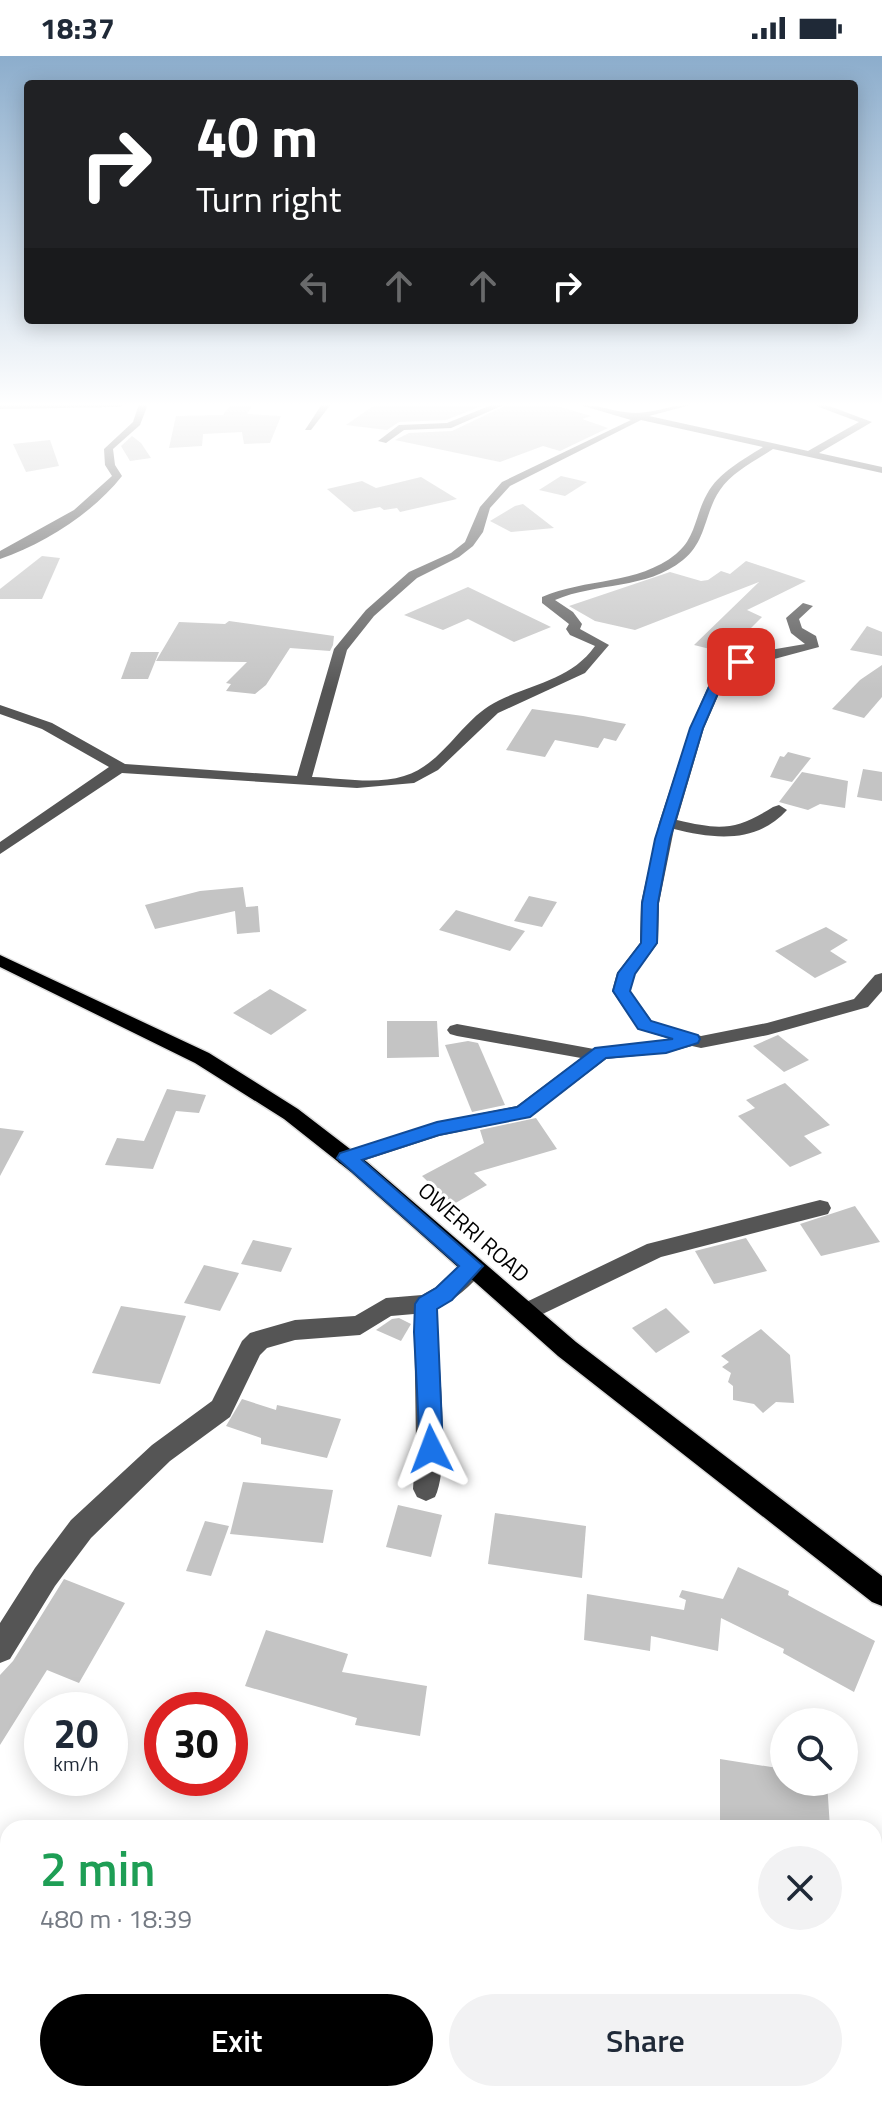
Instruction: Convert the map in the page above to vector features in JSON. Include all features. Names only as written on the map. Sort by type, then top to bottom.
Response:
[{"type":"main road","name":"OWERRI ROAD","points":[[0,960],[202,1058],[291,1114],[347,1158],[567,1349],[882,1593]]},
{"type":"street","points":[[0,556],[70,520],[93,499]]},
{"type":"street","points":[[303,781],[341,649],[370,613],[404,581],[469,544],[477,532],[485,507],[492,499]]},
{"type":"street","points":[[0,849],[114,770],[122,768],[303,781],[407,781],[436,766],[458,741],[494,709],[575,676],[592,661],[602,645],[575,632],[572,629],[576,624],[569,615],[546,600],[637,578],[665,566],[697,542],[711,499]]},
{"type":"street","points":[[807,606],[792,618],[796,630],[811,639],[812,647],[775,653],[723,668],[697,728],[667,823],[650,903],[649,943],[626,973],[621,991],[645,1025],[701,1042],[768,1029],[882,999]]},
{"type":"street","points":[[0,709],[47,726],[122,768]]},
{"type":"street","points":[[667,823],[726,835],[753,828],[779,810]]},
{"type":"street","points":[[861,1003],[882,979]]},
{"type":"street","points":[[457,1030],[573,1049],[595,1056]]},
{"type":"street","points":[[347,1158],[437,1129],[523,1112],[595,1056],[609,1050],[666,1047],[692,1039]]},
{"type":"street","points":[[526,1313],[655,1250],[820,1208]]},
{"type":"street","points":[[0,1649],[45,1577],[81,1529],[161,1453],[221,1409],[251,1348],[259,1340],[295,1330],[360,1325],[386,1307],[426,1304],[444,1294],[473,1266]]},
{"type":"street","points":[[426,1304],[431,1449],[426,1489]]},
{"type":"building","points":[[339,499],[455,499],[400,512],[397,508],[384,510],[380,507],[354,512]]},
{"type":"building","points":[[523,504],[554,528],[511,532],[490,521]]},
{"type":"building","points":[[42,556],[60,558],[42,599],[0,599],[0,589]]},
{"type":"building","points":[[746,561],[806,581],[747,610],[762,617],[726,653],[694,645],[759,582],[635,630],[595,621],[569,606],[670,572],[701,581],[708,580],[721,571],[730,574]]},
{"type":"building","points":[[468,587],[551,627],[514,642],[468,619],[443,630],[404,615]]},
{"type":"building","points":[[229,621],[334,636],[333,645],[330,651],[290,648],[266,685],[255,694],[226,691],[231,684],[226,683],[247,662],[156,661],[179,622],[225,624]]},
{"type":"building","points":[[867,626],[882,632],[882,656],[850,650]]},
{"type":"building","points":[[131,652],[159,652],[148,679],[121,679]]},
{"type":"building","points":[[882,665],[882,697],[864,718],[832,709],[860,680]]},
{"type":"building","points":[[532,709],[626,724],[616,741],[604,738],[598,748],[555,740],[545,757],[506,750]]},
{"type":"building","points":[[788,752],[811,758],[792,782],[770,777],[780,756],[784,757]]},
{"type":"building","points":[[863,769],[882,772],[882,801],[857,797]]},
{"type":"building","points":[[802,772],[848,781],[845,808],[820,804],[808,810],[779,802]]},
{"type":"building","points":[[243,887],[246,907],[258,906],[260,932],[237,934],[235,911],[155,929],[145,905],[200,891]]},
{"type":"building","points":[[529,896],[557,902],[542,927],[514,921]]},
{"type":"building","points":[[456,910],[525,931],[510,951],[439,930]]},
{"type":"building","points":[[826,927],[848,940],[830,951],[847,962],[815,978],[775,951]]},
{"type":"building","points":[[270,989],[307,1010],[271,1035],[233,1013]]},
{"type":"building","points":[[387,1021],[437,1021],[439,1057],[387,1058]]},
{"type":"building","points":[[778,1035],[809,1060],[784,1072],[753,1046]]},
{"type":"building","points":[[468,1041],[478,1043],[505,1105],[472,1112],[445,1045]]},
{"type":"building","points":[[785,1083],[830,1125],[804,1136],[822,1153],[790,1167],[738,1116],[755,1108],[746,1100]]},
{"type":"building","points":[[167,1089],[206,1095],[199,1113],[176,1111],[153,1169],[105,1165],[117,1138],[144,1141]]},
{"type":"building","points":[[536,1118],[557,1149],[474,1173],[487,1185],[452,1205],[422,1176],[484,1143],[480,1130]]},
{"type":"building","points":[[0,1128],[24,1131],[0,1176]]},
{"type":"building","points":[[855,1206],[880,1242],[821,1256],[800,1224]]},
{"type":"building","points":[[746,1238],[767,1271],[714,1284],[695,1251]]},
{"type":"building","points":[[253,1240],[292,1248],[281,1272],[241,1264]]},
{"type":"building","points":[[204,1265],[239,1273],[220,1311],[184,1303]]},
{"type":"building","points":[[121,1306],[186,1316],[160,1384],[92,1373]]},
{"type":"building","points":[[666,1308],[690,1332],[656,1353],[632,1328]]},
{"type":"building","points":[[399,1318],[411,1324],[401,1341],[376,1330],[392,1319]]},
{"type":"building","points":[[761,1329],[790,1355],[794,1403],[776,1402],[763,1413],[754,1404],[733,1400],[733,1386],[728,1382],[731,1373],[722,1367],[729,1362],[721,1356]]},
{"type":"building","points":[[242,1399],[276,1410],[277,1405],[341,1419],[327,1458],[261,1444],[261,1438],[226,1426]]},
{"type":"building","points":[[243,1482],[333,1490],[323,1543],[230,1534]]},
{"type":"building","points":[[398,1505],[442,1515],[431,1557],[386,1547]]},
{"type":"building","points":[[495,1513],[586,1526],[582,1578],[488,1564]]},
{"type":"building","points":[[205,1521],[229,1526],[211,1576],[186,1571]]},
{"type":"building","points":[[738,1567],[789,1591],[788,1595],[875,1641],[854,1692],[783,1653],[784,1649],[721,1618],[718,1651],[651,1636],[650,1651],[584,1640],[587,1594],[684,1610],[686,1600],[679,1597],[682,1590],[723,1599]]},
{"type":"building","points":[[64,1579],[125,1603],[79,1683],[47,1670],[33,1692],[24,1692],[24,1707],[0,1745],[0,1675],[13,1661]]},
{"type":"building","points":[[266,1630],[348,1654],[342,1672],[427,1686],[420,1736],[355,1725],[357,1718],[245,1686]]},
{"type":"building","points":[[720,1759],[770,1767],[770,1796],[828,1796],[829,1820],[720,1820]]},
{"type":"route","points":[[431,1449],[426,1304],[444,1294],[473,1266],[347,1158],[437,1129],[503,1119],[523,1112],[595,1056],[609,1050],[652,1049],[680,1045],[692,1039],[645,1025],[621,991],[626,973],[649,943],[650,903],[663,839],[697,728],[723,668],[741,662]]}]
